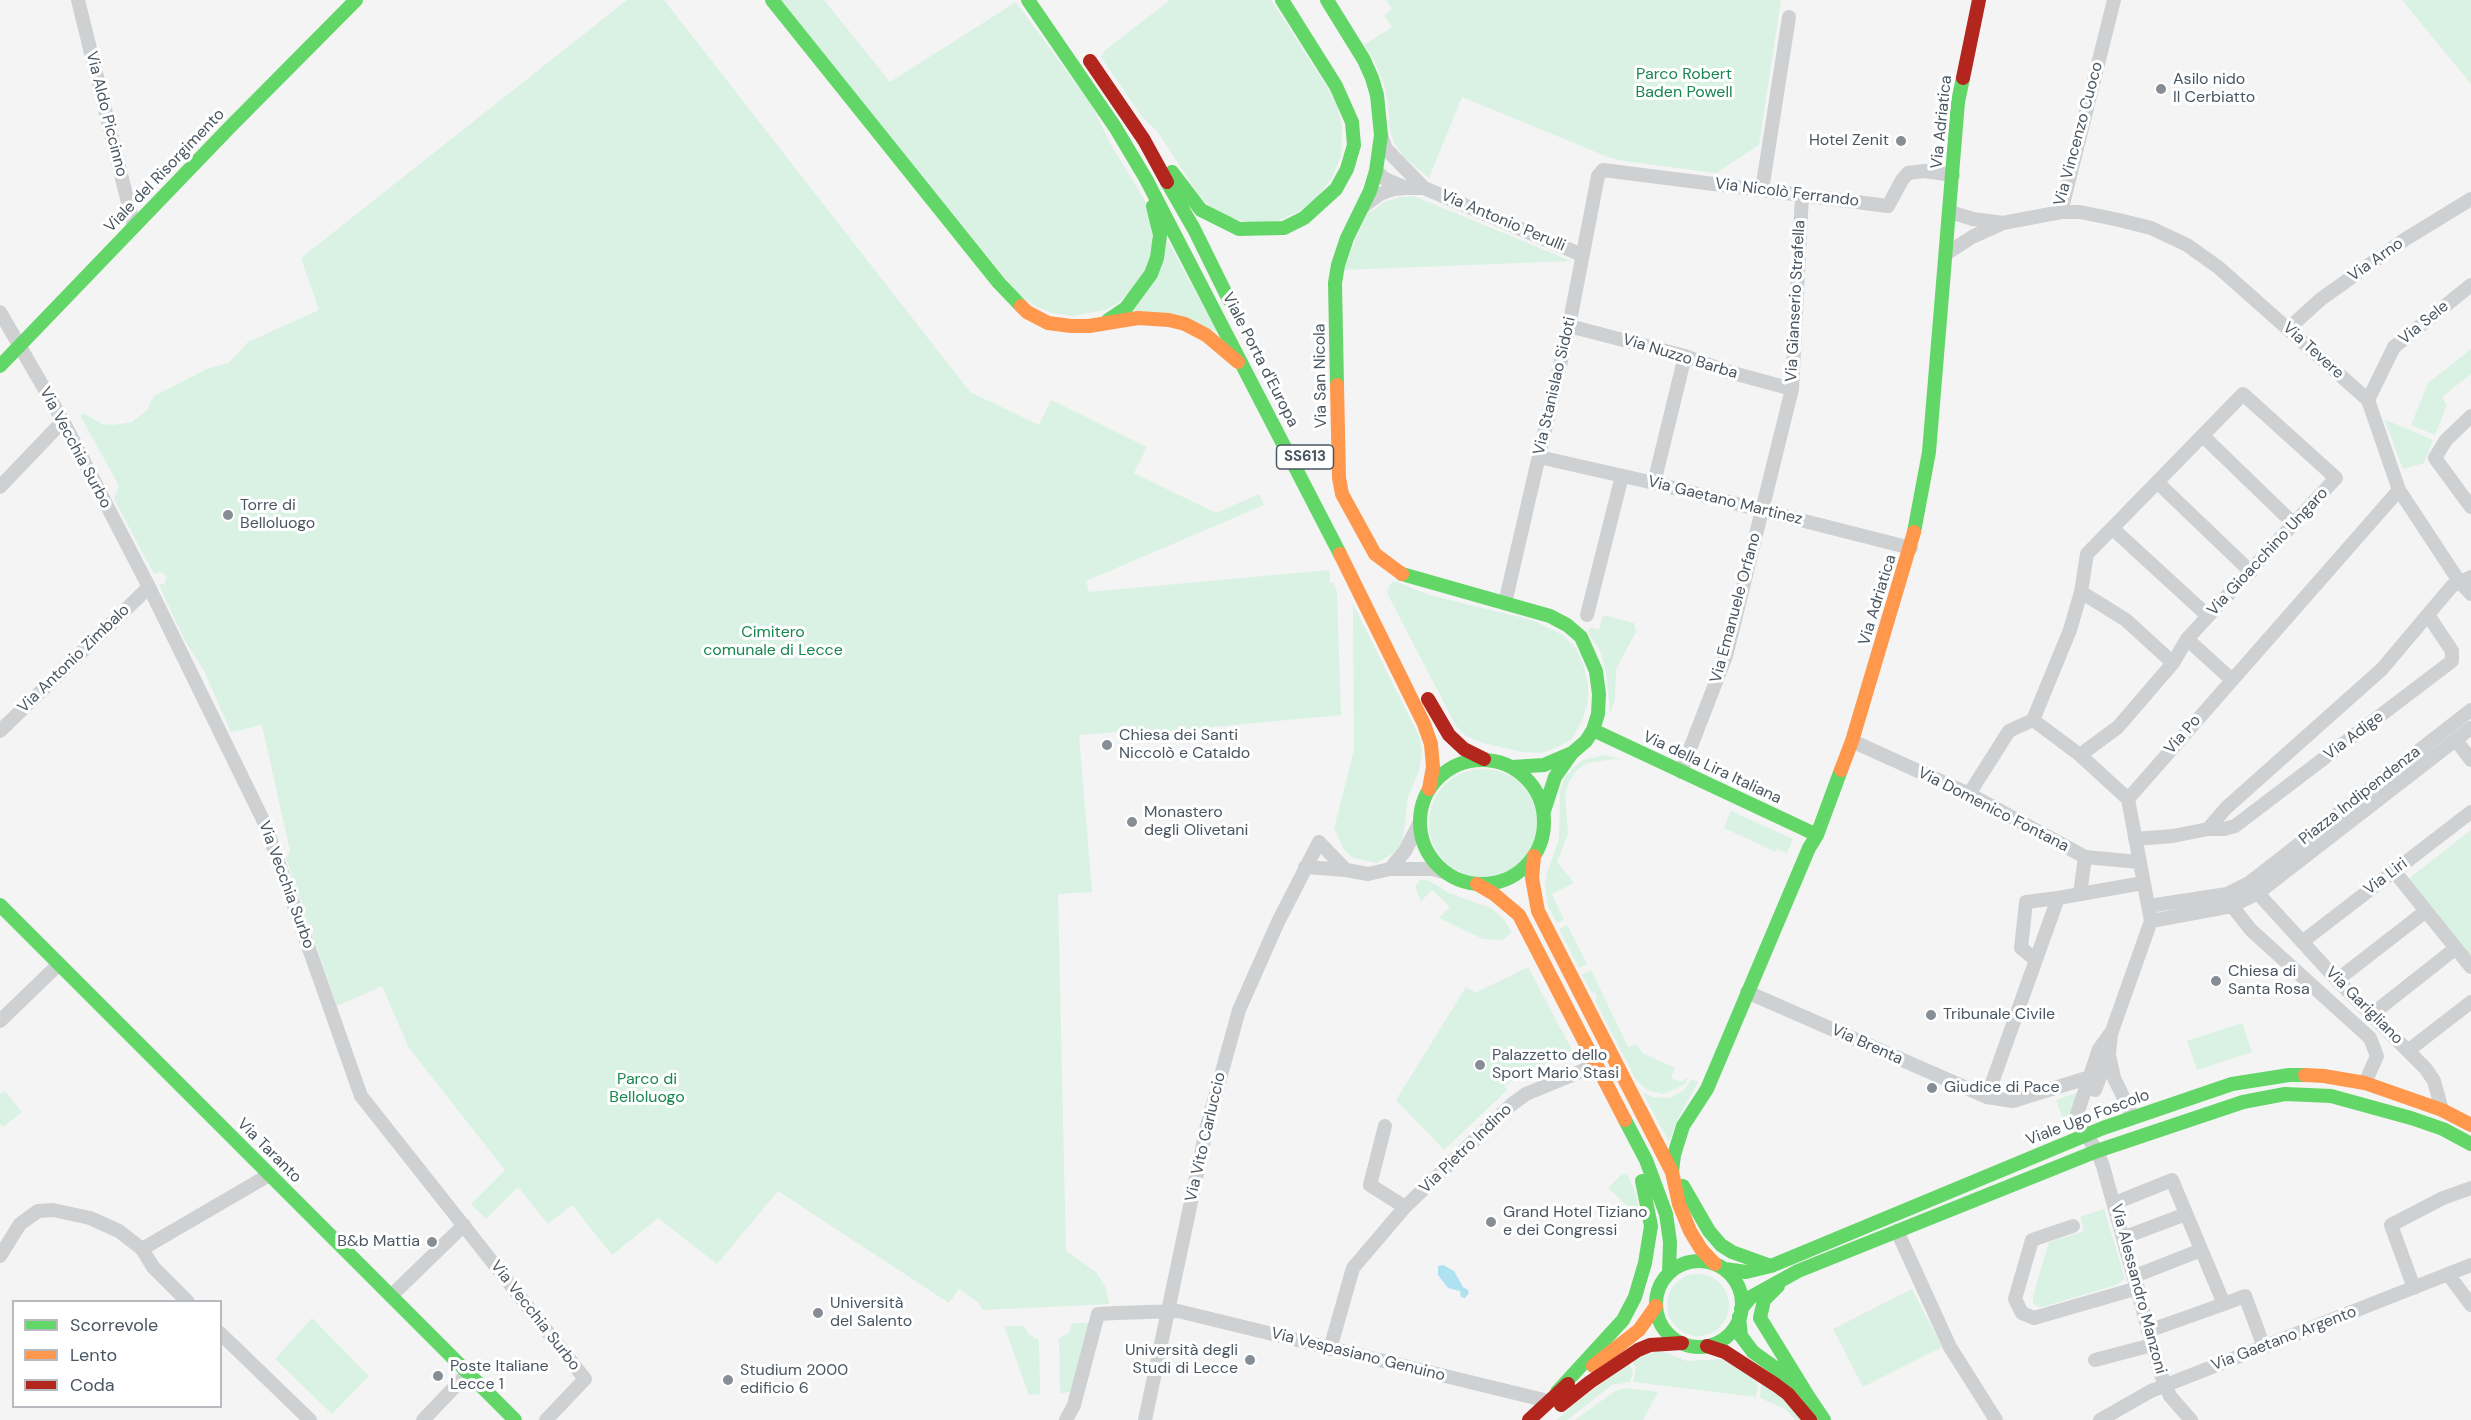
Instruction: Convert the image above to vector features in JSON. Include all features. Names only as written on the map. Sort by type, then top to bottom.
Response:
[{"type":"main road","name":"Viale del Risorgimento","points":[[0,366],[356,0]]},
{"type":"main road","points":[[772,0],[1012,298],[1027,312],[1048,322],[1071,326],[1151,318],[1185,324],[1206,335],[1245,369]]},
{"type":"main road","name":"Viale Porta d'Europa","points":[[1028,0],[1109,118],[1146,179],[1303,479],[1424,724],[1431,744],[1433,767],[1429,789],[1421,808],[1420,822],[1423,841],[1432,858],[1447,873],[1462,881],[1478,884],[1502,881],[1522,870],[1534,856],[1543,837],[1544,812],[1537,792],[1526,777],[1512,767],[1484,759],[1464,749],[1449,735],[1418,680],[1298,442]]},
{"type":"main road","points":[[1144,140],[1201,210],[1230,225],[1261,230],[1284,228],[1304,218],[1322,204],[1336,189],[1347,170],[1354,145],[1352,122],[1336,86],[1282,0]]},
{"type":"main road","name":"Via San Nicola","points":[[1327,0],[1364,60],[1372,78],[1377,95],[1381,135],[1376,171],[1342,252],[1335,283],[1339,478],[1342,494],[1375,554],[1387,564],[1414,579],[1550,616],[1567,625],[1581,637],[1596,671],[1599,694],[1598,714],[1593,730]]},
{"type":"main road","name":"Via Adriatica","points":[[1671,1172],[1683,1126],[1707,1089],[1809,848],[1817,835],[1852,741],[1911,548],[1929,452],[1958,102],[1979,0]]},
{"type":"main road","name":"Viale Porta d'Europa","points":[[1084,51],[1144,140],[1194,229],[1235,314]]},
{"type":"main road","points":[[1106,321],[1125,308],[1141,290],[1157,258],[1160,235],[1146,179]]},
{"type":"main road","points":[[1544,812],[1555,777],[1572,753],[1586,741],[1593,730]]},
{"type":"main road","name":"Via della Lira Italiana","points":[[1593,730],[1817,835]]},
{"type":"main road","points":[[1512,767],[1544,765],[1572,753]]},
{"type":"main road","points":[[1429,789],[1445,772],[1464,762],[1484,759]]},
{"type":"main road","name":"Viale Porta d'Europa","points":[[1534,856],[1532,878],[1538,911],[1671,1172],[1679,1204],[1690,1231],[1701,1249],[1720,1267]]},
{"type":"main road","name":"Viale Porta d'Europa","points":[[1478,884],[1494,894],[1518,915],[1646,1160],[1666,1214],[1670,1242],[1669,1273]]},
{"type":"main road","name":"Via Taranto","points":[[2,909],[515,1420]]},
{"type":"main road","name":"Viale Ugo Foscolo","points":[[1720,1267],[1746,1272],[1771,1266],[2133,1117],[2232,1084],[2270,1077],[2324,1076],[2364,1083],[2442,1110],[2471,1125]]},
{"type":"main road","points":[[1707,1346],[1724,1339],[1736,1325],[1740,1313],[1751,1297],[1806,1267],[2097,1151],[2243,1102],[2285,1094],[2331,1096],[2380,1108],[2443,1129],[2471,1144]]},
{"type":"main road","points":[[1528,1420],[1623,1320],[1638,1285],[1645,1263],[1651,1226],[1645,1189],[1627,1125]]},
{"type":"main road","points":[[1671,1172],[1689,1193],[1709,1231],[1721,1245],[1732,1252],[1771,1266]]},
{"type":"main road","points":[[1682,1343],[1667,1332],[1658,1315],[1656,1306],[1658,1290],[1669,1273],[1685,1263],[1695,1261],[1720,1267],[1738,1287],[1741,1336],[1753,1352],[1795,1382],[1808,1396]]},
{"type":"main road","points":[[1806,1267],[1773,1289],[1764,1300],[1760,1318],[1824,1420]]},
{"type":"main road","points":[[1638,1285],[1658,1290]]},
{"type":"main road","points":[[1553,1396],[1620,1347],[1656,1306]]},
{"type":"main road","points":[[1545,1420],[1590,1382],[1638,1350],[1650,1345],[1682,1343],[1707,1346],[1725,1352],[1788,1394],[1810,1420]]},
{"type":"street","name":"Via Aldo Piccinno","points":[[78,0],[134,227]]},
{"type":"street","name":"Via Vincenzo Cuoco","points":[[1946,254],[1972,237],[2002,223],[2061,212],[2114,0]]},
{"type":"street","points":[[1762,190],[1789,17]]},
{"type":"street","name":"Via Antonio Perulli","points":[[1381,135],[1386,149],[1424,188],[1582,255]]},
{"type":"street","points":[[1376,171],[1395,169],[1406,171]]},
{"type":"street","name":"Via Nicolò Ferrando","points":[[1603,170],[1888,206],[1908,173],[1924,171],[1953,175]]},
{"type":"street","name":"Via Stanislao Sidoti","points":[[1505,603],[1569,326],[1598,176],[1603,170]]},
{"type":"street","name":"Via Antonio Perulli","points":[[1376,171],[1384,178],[1406,188]]},
{"type":"street","name":"Via Antonio Perulli","points":[[1362,207],[1380,194],[1394,189],[1424,188]]},
{"type":"street","name":"Via Gianserio Strafella","points":[[1762,510],[1792,389],[1802,195]]},
{"type":"street","name":"Via Arno","points":[[2288,329],[2321,299],[2404,240],[2471,199]]},
{"type":"street","name":"Via Vincenzo Cuoco","points":[[1950,212],[1972,219],[2002,223]]},
{"type":"street","name":"Via Tevere","points":[[2061,212],[2080,212],[2151,228],[2187,245],[2218,267],[2368,400],[2398,490],[2465,579],[2471,594]]},
{"type":"street","name":"Via Sele","points":[[2368,400],[2394,347],[2471,285]]},
{"type":"street","name":"Via Vecchia Surbo","points":[[0,312],[63,421],[149,587],[264,824],[362,1096],[585,1379],[546,1420]]},
{"type":"street","name":"Via Nuzzo Barba","points":[[1569,326],[1684,356],[1728,372],[1792,389]]},
{"type":"street","points":[[1654,483],[1684,356]]},
{"type":"street","name":"Via Gioacchino Ungaro","points":[[2033,720],[2070,630],[2081,592],[2087,554],[2243,394],[2336,478],[2187,639],[2174,663],[2118,727],[2080,755]]},
{"type":"street","points":[[2471,416],[2446,440],[2435,458],[2471,507]]},
{"type":"street","points":[[0,487],[63,421]]},
{"type":"street","points":[[2203,435],[2294,524]]},
{"type":"street","name":"Via Gaetano Martinez","points":[[1539,457],[1654,483],[1911,548]]},
{"type":"street","points":[[1587,615],[1622,476]]},
{"type":"street","points":[[2157,482],[2251,572]]},
{"type":"street","name":"Via Po","points":[[2128,799],[2398,490]]},
{"type":"street","name":"Via Emanuele Orfano","points":[[1681,772],[1726,656],[1762,510]]},
{"type":"street","points":[[2112,528],[2208,616]]},
{"type":"street","name":"Via Adige","points":[[2208,829],[2226,808],[2382,669],[2452,586],[2465,579]]},
{"type":"street","name":"Via Antonio Zimbalo","points":[[0,731],[149,587]]},
{"type":"street","points":[[2081,592],[2126,620],[2174,663]]},
{"type":"street","name":"Via Adige","points":[[2135,839],[2173,836],[2235,826],[2452,661],[2452,651],[2428,615]]},
{"type":"street","points":[[2187,639],[2231,679]]},
{"type":"street","name":"Piazza Indipendenza","points":[[2230,900],[2471,710]]},
{"type":"street","points":[[1968,794],[2009,731],[2033,720],[2080,755],[2128,799],[2151,921],[2112,1031],[2109,1053],[2086,1116],[2085,1136]]},
{"type":"street","name":"Piazza Indipendenza","points":[[2230,900],[2258,894],[2471,728]]},
{"type":"street","points":[[2456,740],[2471,760]]},
{"type":"street","name":"Via Domenico Fontana","points":[[1852,741],[1968,794],[2085,856],[2139,862]]},
{"type":"street","name":"Via Liri","points":[[2302,942],[2471,812]]},
{"type":"street","points":[[1390,869],[1405,851],[1420,822]]},
{"type":"street","name":"Via Vito Carluccio","points":[[1145,1420],[1207,1126],[1239,1010],[1278,922],[1319,842],[1346,870]]},
{"type":"street","points":[[2080,894],[2085,856]]},
{"type":"street","points":[[1305,867],[1368,874],[1390,869],[1432,869],[1447,873]]},
{"type":"street","points":[[2394,871],[2471,967]]},
{"type":"street","points":[[2036,960],[2021,948],[2026,902],[2143,883]]},
{"type":"street","name":"Via Garigliano","points":[[2249,883],[2337,980],[2409,1050],[2434,1081],[2442,1110]]},
{"type":"street","points":[[2058,897],[1987,1097],[2013,1101],[2090,1077]]},
{"type":"street","points":[[2149,906],[2230,900]]},
{"type":"street","points":[[2151,921],[2230,900]]},
{"type":"street","name":"Via Garigliano","points":[[2230,900],[2251,930],[2370,1038],[2377,1056],[2364,1083]]},
{"type":"street","points":[[2337,980],[2426,911]]},
{"type":"street","points":[[2371,1015],[2456,948]]},
{"type":"street","points":[[0,1021],[59,964]]},
{"type":"street","name":"Via Brenta","points":[[1747,992],[1987,1097]]},
{"type":"street","points":[[2409,1050],[2471,1002]]},
{"type":"street","points":[[2097,1151],[2078,1124],[2077,1114],[2099,1049],[2112,1031]]},
{"type":"street","points":[[2109,1053],[2114,1078],[2133,1117]]},
{"type":"street","name":"Via Pietro Indino","points":[[1330,1348],[1353,1268],[1405,1208],[1510,1105],[1526,1094],[1596,1065]]},
{"type":"street","name":"Via Pietro Indino","points":[[1385,1126],[1370,1185],[1405,1208]]},
{"type":"street","name":"Via Alessandro Manzoni","points":[[2097,1151],[2125,1237],[2150,1338],[2165,1385],[2170,1396],[2191,1420]]},
{"type":"street","points":[[142,1249],[269,1175]]},
{"type":"street","points":[[2115,1203],[2172,1180],[2224,1304]]},
{"type":"street","points":[[2414,1288],[2391,1225],[2443,1198],[2471,1188]]},
{"type":"street","points":[[0,1256],[20,1224],[38,1211],[53,1210],[90,1218],[119,1231],[142,1249],[153,1267],[187,1300]]},
{"type":"street","points":[[2125,1237],[2187,1214]]},
{"type":"street","points":[[391,1296],[464,1225]]},
{"type":"street","points":[[2073,1226],[2032,1240],[2015,1299],[2022,1313],[2034,1318],[2136,1282],[2201,1250]]},
{"type":"street","points":[[1897,1231],[1950,1347],[1996,1420]]},
{"type":"street","name":"Via Gaetano Argento","points":[[2100,1420],[2165,1385],[2471,1265]]},
{"type":"street","points":[[2448,1274],[2471,1305]]},
{"type":"street","points":[[2096,1360],[2245,1296],[2264,1347]]},
{"type":"street","name":"Via Vespasiano Genuino","points":[[1066,1420],[1074,1405],[1098,1314],[1178,1311],[1330,1348],[1553,1396]]},
{"type":"street","points":[[222,1335],[309,1420]]},
{"type":"street","points":[[423,1420],[468,1373]]},
{"type":"green space","name":"Cimitero comunale di Lecce","points":[[627,0],[664,0],[970,392],[1039,425],[1051,400],[1147,447],[1134,473],[1216,513],[1259,494],[1264,505],[1086,581],[1089,592],[1329,570],[1330,583],[1333,583],[1337,591],[1341,715],[1148,733],[1147,730],[1079,735],[1092,892],[1058,894],[1066,1251],[1096,1272],[1106,1288],[1109,1304],[982,1310],[979,1303],[959,1289],[949,1303],[778,1191],[717,1264],[658,1218],[612,1255],[572,1205],[548,1224],[518,1187],[486,1219],[471,1204],[505,1170],[409,1048],[382,986],[337,1006],[286,858],[290,851],[262,725],[231,732],[203,669],[185,641],[159,585],[165,583],[167,577],[162,572],[154,574],[114,499],[119,486],[80,415],[84,414],[102,424],[132,422],[147,410],[154,396],[209,368],[229,363],[248,342],[319,310],[301,258]]},
{"type":"green space","points":[[780,0],[824,0],[890,82],[1016,2],[1092,106],[1111,145],[1143,197],[1150,213],[1153,252],[1140,282],[1118,303],[1105,310],[1073,316],[1053,313],[1037,307],[1018,294]]},
{"type":"green space","points":[[1170,0],[1271,0],[1326,85],[1338,108],[1342,128],[1341,156],[1332,178],[1317,198],[1298,212],[1277,221],[1252,223],[1230,218],[1211,208],[1196,191],[1157,131],[1143,118],[1101,57],[1104,51]]},
{"type":"green space","name":"Parco Robert Baden Powell","points":[[1386,0],[1781,0],[1759,145],[1716,173],[1624,161],[1608,157],[1462,97],[1429,178],[1405,158],[1394,143],[1390,131],[1384,84],[1374,60],[1364,45],[1392,27],[1384,15],[1392,9]]},
{"type":"green space","points":[[2402,0],[2471,0],[2471,84]]},
{"type":"green space","points":[[1414,196],[1571,261],[1343,270],[1368,210],[1371,212],[1384,202],[1400,197]]},
{"type":"green space","points":[[1166,238],[1217,331],[1129,312]]},
{"type":"green space","points":[[2471,349],[2471,374],[2442,397],[2447,405],[2435,435],[2411,425],[2428,383]]},
{"type":"green space","points":[[2384,419],[2433,440],[2424,463],[2403,469]]},
{"type":"green space","points":[[1392,582],[1429,595],[1532,620],[1563,635],[1576,648],[1584,667],[1588,686],[1588,702],[1582,721],[1572,739],[1542,753],[1522,752],[1483,743],[1466,736],[1456,726],[1389,597],[1387,590]]},
{"type":"green space","points":[[1353,604],[1420,738],[1422,753],[1419,771],[1408,797],[1403,839],[1397,851],[1377,863],[1353,858],[1344,850],[1334,828],[1354,750]]},
{"type":"green space","points":[[1603,615],[1634,623],[1636,632],[1616,669],[1615,699],[1610,713],[1606,672],[1601,653],[1588,632],[1590,627],[1599,630]]},
{"type":"green space","points":[[1606,755],[1626,762],[1614,759],[1587,763],[1576,771],[1565,794],[1568,834],[1557,862],[1574,883],[1552,894],[1564,920],[1557,923],[1548,906],[1545,885],[1559,839],[1560,790],[1566,776],[1576,765],[1583,760]]},
{"type":"green space","points":[[1483,769],[1504,773],[1521,785],[1533,802],[1537,823],[1533,844],[1521,861],[1504,873],[1483,877],[1462,873],[1445,861],[1433,844],[1429,823],[1433,802],[1445,785],[1462,773]]},
{"type":"green space","points":[[1731,811],[1793,839],[1787,853],[1777,849],[1776,852],[1724,828]]},
{"type":"green space","points":[[2471,830],[2471,960],[2408,879]]},
{"type":"green space","points":[[1421,879],[1430,881],[1449,893],[1491,908],[1502,917],[1512,932],[1503,940],[1483,939],[1439,918],[1450,907],[1432,890],[1421,901],[1415,886]]},
{"type":"green space","points":[[1567,925],[1587,964],[1579,968],[1559,929]]},
{"type":"green space","name":"Palazzetto dello Sport Mario Stasi","points":[[1528,967],[1572,1050],[1504,1086],[1507,1090],[1444,1150],[1396,1100],[1466,987],[1475,993]]},
{"type":"green space","points":[[1591,970],[1628,1047],[1637,1044],[1642,1053],[1675,1068],[1671,1078],[1681,1082],[1689,1077],[1685,1084],[1663,1094],[1647,1090],[1636,1080],[1595,1000],[1597,998],[1595,992],[1592,993],[1582,975]]},
{"type":"green space","points":[[2242,1023],[2252,1052],[2197,1070],[2187,1041]]},
{"type":"green space","points":[[1692,1079],[1698,1082],[1678,1119],[1669,1142],[1643,1093],[1653,1097],[1669,1098],[1683,1091]]},
{"type":"green space","points":[[5,1091],[22,1112],[3,1127],[0,1124],[0,1094]]},
{"type":"green space","points":[[2079,1092],[2065,1125],[2056,1100]]},
{"type":"green space","points":[[1622,1174],[1627,1174],[1636,1193],[1640,1218],[1608,1188]]},
{"type":"green space","points":[[2104,1209],[2125,1279],[2116,1285],[2042,1307],[2036,1306],[2033,1296],[2049,1242],[2084,1231],[2080,1217]]},
{"type":"green space","points":[[1692,1274],[1704,1274],[1720,1283],[1727,1293],[1729,1305],[1727,1317],[1720,1327],[1704,1336],[1692,1336],[1681,1331],[1672,1322],[1667,1311],[1667,1299],[1672,1288],[1681,1279]]},
{"type":"green space","points":[[1912,1289],[1942,1347],[1863,1387],[1833,1329]]},
{"type":"green space","points":[[312,1318],[369,1376],[332,1414],[275,1359]]},
{"type":"green space","points":[[1072,1323],[1089,1323],[1072,1392],[1060,1393],[1059,1338],[1069,1333]]},
{"type":"green space","points":[[1004,1326],[1024,1326],[1028,1334],[1039,1340],[1040,1394],[1029,1395]]},
{"type":"green space","points":[[1659,1350],[1687,1361],[1722,1359],[1758,1382],[1756,1397],[1633,1382],[1636,1368],[1632,1360]]},
{"type":"green space","points":[[1629,1363],[1633,1372],[1630,1382],[1612,1385],[1567,1420],[1557,1420],[1570,1407]]},
{"type":"green space","points":[[1761,1383],[1774,1389],[1802,1420],[1795,1420],[1785,1409],[1760,1398]]},
{"type":"green space","points":[[1625,1388],[1658,1392],[1643,1420],[1575,1420],[1615,1391]]},
{"type":"water","points":[[1443,1265],[1454,1271],[1463,1287],[1468,1290],[1469,1293],[1465,1298],[1461,1297],[1460,1291],[1448,1288],[1438,1275],[1438,1266]]},
{"type":"traffic: fast","points":[[0,366],[356,0]]},
{"type":"traffic: fast","points":[[772,0],[999,283],[1021,306]]},
{"type":"traffic: fast","points":[[1028,0],[1115,127],[1146,179],[1340,554]]},
{"type":"traffic: fast","points":[[1172,172],[1201,210],[1239,229],[1284,228],[1304,218],[1336,189],[1347,169],[1354,145],[1352,122],[1336,86],[1282,0]]},
{"type":"traffic: fast","points":[[1327,0],[1364,60],[1372,78],[1377,95],[1381,135],[1376,171],[1370,191],[1347,238],[1338,265],[1335,283],[1337,385]]},
{"type":"traffic: fast","points":[[1914,532],[1929,452],[1958,102],[1963,78]]},
{"type":"traffic: fast","points":[[1167,182],[1194,229],[1229,300]]},
{"type":"traffic: fast","points":[[1108,320],[1126,308],[1151,274],[1157,258],[1160,235],[1153,206]]},
{"type":"traffic: fast","points":[[1402,574],[1550,616],[1567,625],[1581,637],[1596,671],[1599,694],[1598,714],[1593,730],[1586,741],[1572,753],[1555,777],[1544,811]]},
{"type":"traffic: fast","points":[[1593,730],[1817,835]]},
{"type":"traffic: fast","points":[[1512,767],[1544,765],[1572,753]]},
{"type":"traffic: fast","points":[[1482,760],[1506,765],[1526,778],[1539,798],[1544,822],[1539,846],[1526,866],[1506,879],[1482,884],[1458,879],[1438,866],[1425,846],[1420,822],[1425,798],[1438,778],[1458,765],[1482,760]]},
{"type":"traffic: fast","points":[[1672,1172],[1674,1155],[1683,1126],[1707,1089],[1809,848],[1817,835],[1841,770]]},
{"type":"traffic: fast","points":[[0,905],[515,1420]]},
{"type":"traffic: fast","points":[[1725,1269],[1746,1272],[1771,1266],[2103,1128],[2232,1084],[2289,1075],[2305,1075]]},
{"type":"traffic: fast","points":[[1741,1309],[1751,1297],[1798,1271],[2097,1151],[2243,1102],[2285,1094],[2331,1096],[2411,1118],[2443,1129],[2471,1144]]},
{"type":"traffic: fast","points":[[1625,1120],[1646,1160],[1666,1214],[1670,1242],[1669,1273]]},
{"type":"traffic: fast","points":[[1557,1392],[1623,1320],[1635,1297],[1645,1263],[1651,1226],[1642,1181]]},
{"type":"traffic: fast","points":[[1683,1186],[1709,1231],[1721,1245],[1732,1252],[1771,1266]]},
{"type":"traffic: fast","points":[[1699,1261],[1715,1265],[1729,1274],[1738,1288],[1742,1304],[1738,1320],[1729,1334],[1715,1343],[1699,1347],[1683,1343],[1669,1334],[1660,1320],[1656,1304],[1660,1288],[1669,1274],[1683,1265],[1699,1261]]},
{"type":"traffic: fast","points":[[1778,1286],[1764,1300],[1760,1318],[1808,1396]]},
{"type":"traffic: fast","points":[[1739,1317],[1741,1336],[1753,1352],[1795,1382],[1808,1396],[1824,1420]]},
{"type":"traffic: slow","points":[[1021,306],[1027,312],[1048,323],[1071,326],[1089,326],[1138,318],[1169,320],[1185,324],[1206,335],[1238,362]]},
{"type":"traffic: slow","points":[[1337,385],[1339,478],[1342,494],[1375,554],[1402,574]]},
{"type":"traffic: slow","points":[[1841,770],[1852,741],[1914,532]]},
{"type":"traffic: slow","points":[[1340,554],[1424,724],[1431,744],[1433,767],[1429,789]]},
{"type":"traffic: slow","points":[[1534,856],[1532,878],[1538,911],[1672,1172],[1679,1204],[1690,1231],[1701,1249],[1715,1264]]},
{"type":"traffic: slow","points":[[1477,884],[1494,894],[1519,915],[1625,1120]]},
{"type":"traffic: slow","points":[[2305,1075],[2365,1083],[2442,1110],[2471,1125]]},
{"type":"traffic: slow","points":[[1593,1366],[1639,1330],[1656,1306]]},
{"type":"traffic: jam","points":[[1963,78],[1979,0]]},
{"type":"traffic: jam","points":[[1090,61],[1144,140],[1167,182]]},
{"type":"traffic: jam","points":[[1428,699],[1449,735],[1464,749],[1484,759]]},
{"type":"traffic: jam","points":[[1561,1405],[1590,1382],[1638,1350],[1650,1345],[1682,1343]]},
{"type":"traffic: jam","points":[[1707,1346],[1725,1352],[1776,1385],[1788,1394],[1810,1420]]},
{"type":"traffic: jam","points":[[1529,1420],[1568,1384]]},
{"type":"place","name":"Asilo nido Il Cerbiatto","points":[[2161,89]]},
{"type":"place","name":"Hotel Zenit","points":[[1901,141]]},
{"type":"place","name":"Torre di Belloluogo","points":[[228,515]]},
{"type":"place","name":"Chiesa dei Santi Niccolò e Cataldo","points":[[1107,745]]},
{"type":"place","name":"Monastero degli Olivetani","points":[[1132,822]]},
{"type":"place","name":"Chiesa di Santa Rosa","points":[[2216,981]]},
{"type":"place","name":"Tribunale Civile","points":[[1931,1015]]},
{"type":"place","name":"Palazzetto dello Sport Mario Stasi","points":[[1480,1065]]},
{"type":"place","name":"Giudice di Pace","points":[[1932,1088]]},
{"type":"place","name":"Grand Hotel Tiziano e dei Congressi","points":[[1491,1222]]},
{"type":"place","name":"B&b Mattia","points":[[432,1242]]},
{"type":"place","name":"Università del Salento","points":[[818,1313]]},
{"type":"place","name":"Università degli Studi di Lecce","points":[[1250,1360]]},
{"type":"place","name":"Poste Italiane Lecce 1","points":[[438,1376]]},
{"type":"place","name":"Studium 2000 edificio 6","points":[[728,1380]]},
{"type":"park label","name":"Parco di Belloluogo","points":[[647,1089]]}]
